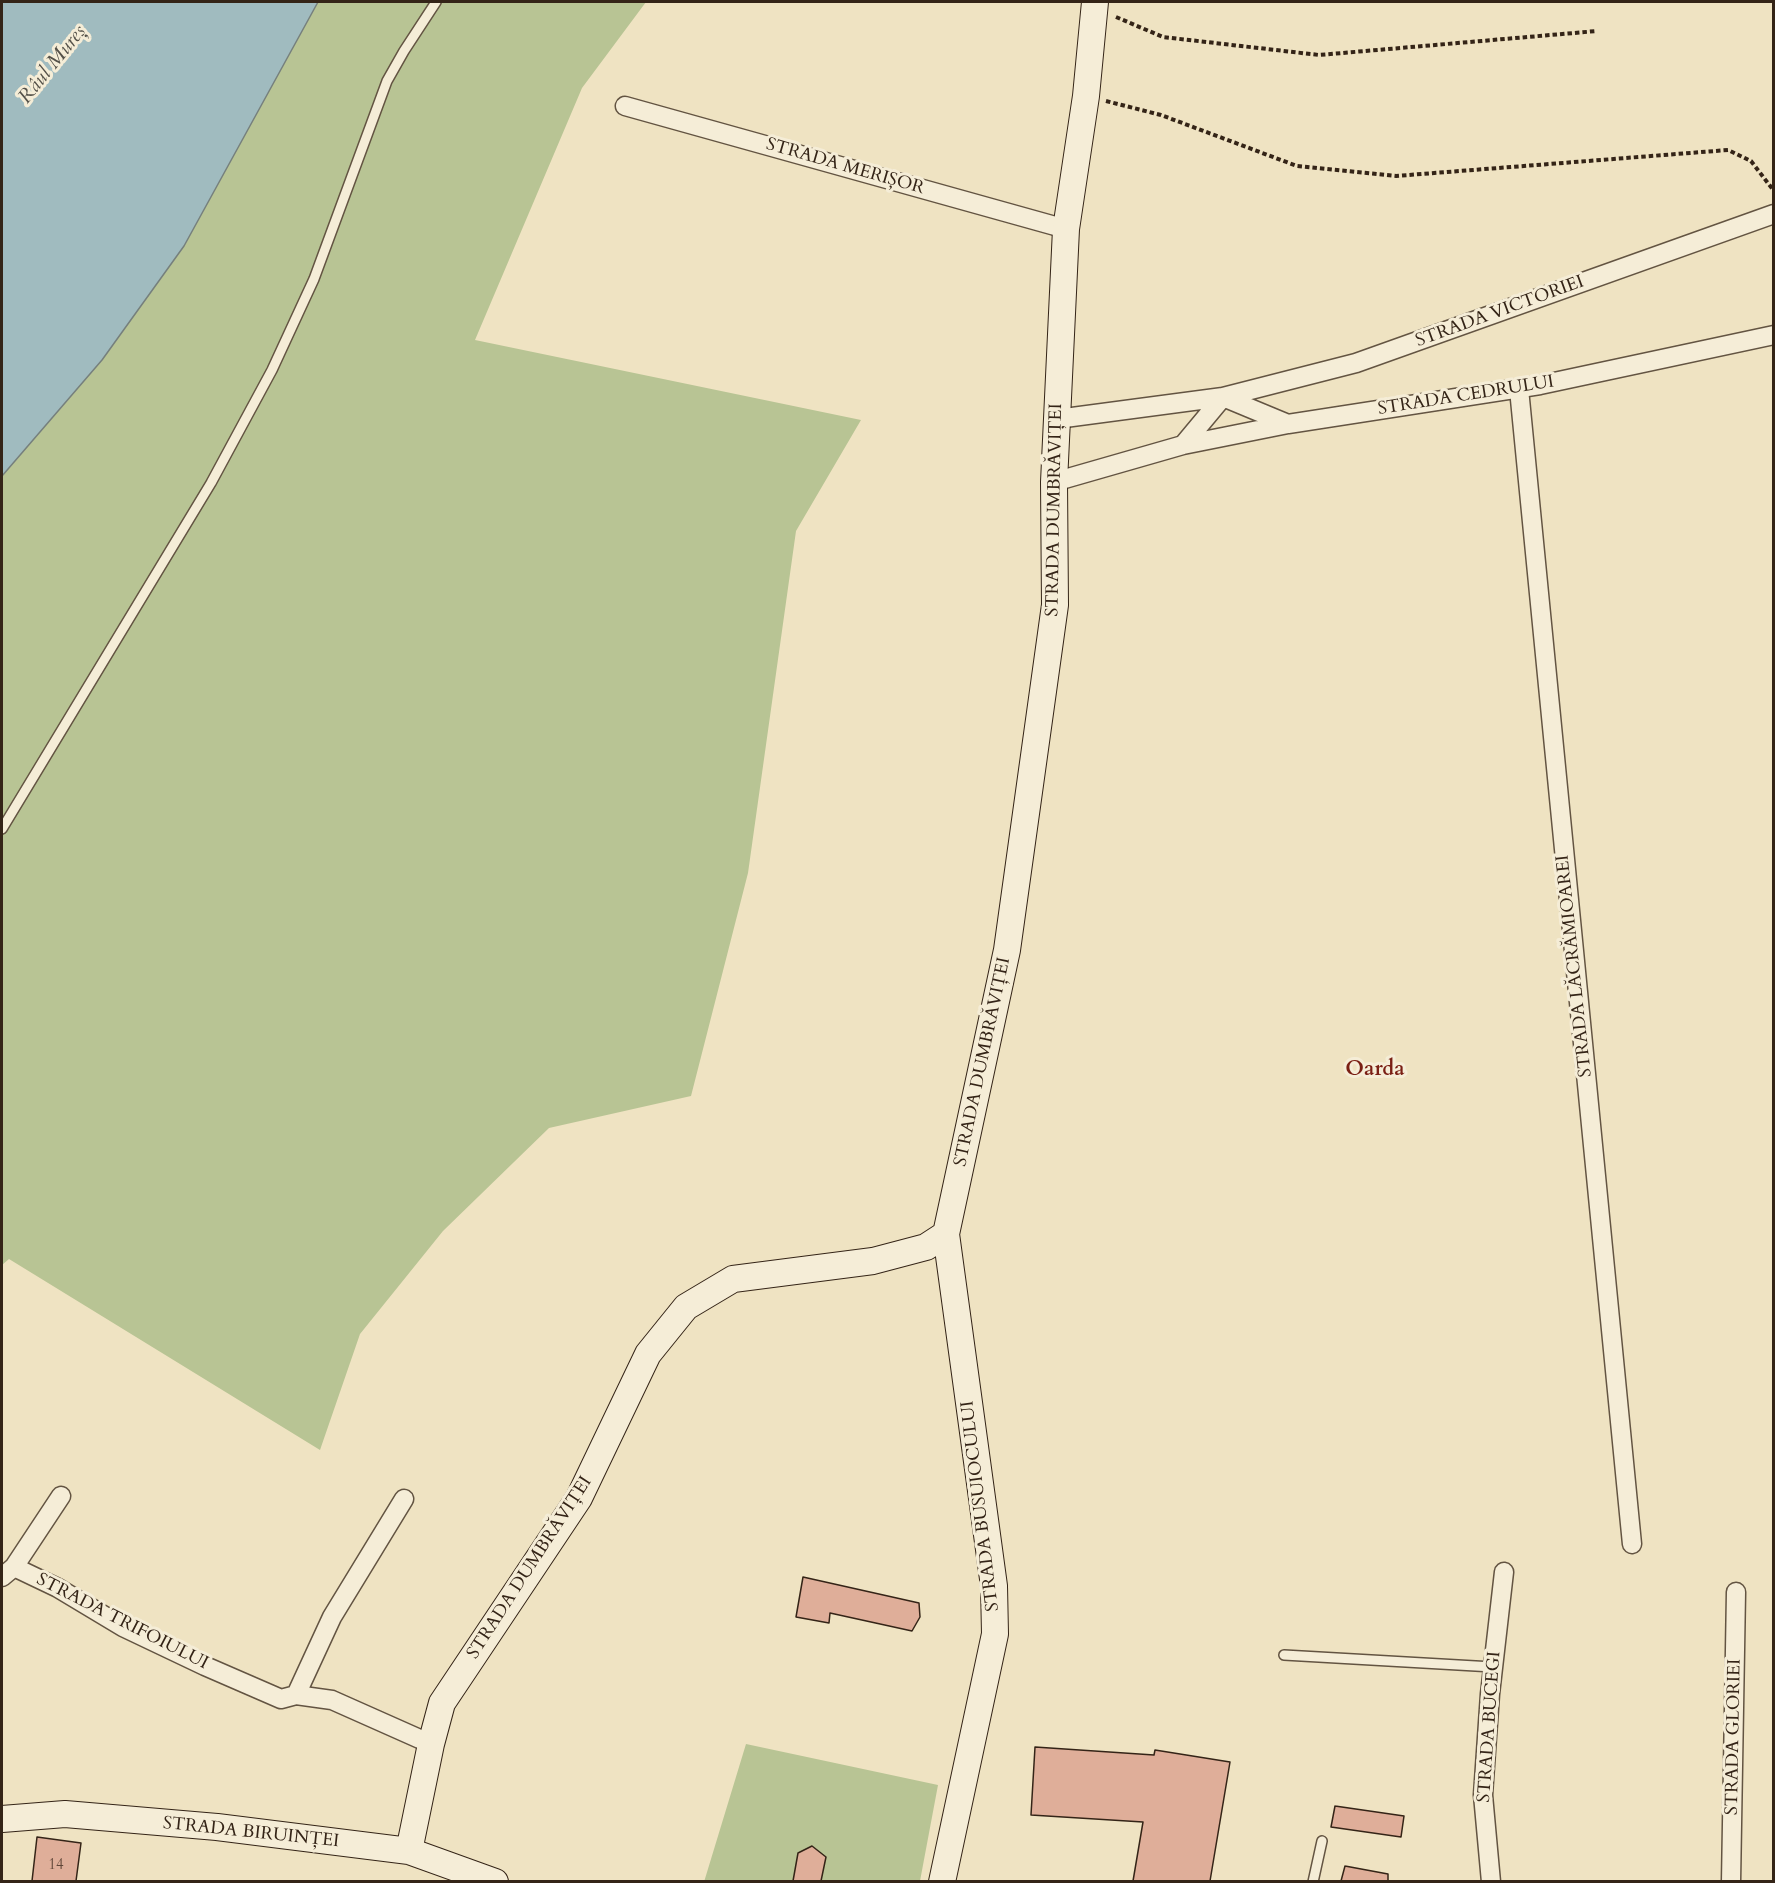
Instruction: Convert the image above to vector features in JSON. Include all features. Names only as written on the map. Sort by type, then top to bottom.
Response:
[{"type":"main road","name":"STRADA DUMBRĂVIȚEI","points":[[409,1851],[430,1744],[442,1703],[579,1498],[648,1354],[686,1307],[733,1278],[873,1261],[926,1247],[946,1234],[1007,950],[1055,605],[1054,482],[1066,229],[1086,96],[1094,5]]},
{"type":"main road","name":"STRADA BUSUIOCULUI","points":[[942,1881],[995,1634],[994,1586],[946,1234]]},
{"type":"main road","name":"STRADA BIRUINȚEI","points":[[2,1819],[65,1814],[217,1827],[409,1851],[495,1881]]},
{"type":"street","name":"STRADA MERIȘOR","points":[[625,106],[1066,229]]},
{"type":"street","name":"STRADA VICTORIEI","points":[[1057,419],[1222,397],[1356,363],[1773,214]]},
{"type":"street","name":"STRADA CEDRULUI","points":[[1054,482],[1183,445],[1288,424],[1519,389],[1773,335]]},
{"type":"street","name":"STRADA LĂCRĂMIOAREI","points":[[1519,389],[1632,1544]]},
{"type":"street","points":[[1183,445],[1222,397],[1288,424]]},
{"type":"street","points":[[8,1572],[61,1496]]},
{"type":"street","points":[[296,1695],[333,1617],[404,1499]]},
{"type":"street","name":"STRADA TRIFOIULUI","points":[[8,1572],[58,1588],[123,1627],[281,1699],[296,1695],[332,1700],[430,1744]]},
{"type":"street","name":"STRADA BUCEGI","points":[[1491,1881],[1483,1795],[1493,1667],[1504,1572]]},
{"type":"street","name":"STRADA GLORIEI","points":[[1731,1881],[1736,1592]]},
{"type":"lane","points":[[2,829],[211,483],[272,370],[314,279],[387,81],[436,2]]},
{"type":"lane","points":[[1284,1655],[1493,1667]]},
{"type":"lane","points":[[1313,1881],[1322,1841]]},
{"type":"path","points":[[1094,5],[1163,37],[1319,55],[1597,31]]},
{"type":"path","points":[[1086,96],[1161,115],[1297,166],[1396,176],[1728,150],[1751,161],[1773,191]]},
{"type":"green space","points":[[318,2],[646,2],[582,88],[475,340],[861,420],[796,531],[748,873],[691,1096],[549,1128],[443,1231],[360,1334],[320,1450],[9,1259],[2,1265],[2,476],[102,360],[184,246]]},
{"type":"green space","points":[[746,1744],[938,1785],[920,1881],[704,1882]]},
{"type":"water","name":"Râul Mureș","points":[[2,2],[318,2],[184,246],[102,360],[2,476]]},
{"type":"building","points":[[803,1577],[919,1603],[920,1617],[912,1631],[830,1613],[829,1623],[796,1617]]},
{"type":"building","points":[[1035,1747],[1154,1755],[1155,1750],[1230,1762],[1210,1881],[1133,1881],[1143,1822],[1031,1815]]},
{"type":"building","points":[[1335,1806],[1404,1816],[1401,1837],[1331,1827]]},
{"type":"building","points":[[37,1837],[81,1843],[76,1881],[32,1881]]},
{"type":"building","points":[[812,1846],[826,1857],[821,1881],[793,1881],[798,1853]]},
{"type":"building","points":[[1345,1866],[1388,1874],[1388,1881],[1341,1881]]},
{"type":"district","name":"Oarda","points":[[1375,1070]]}]
